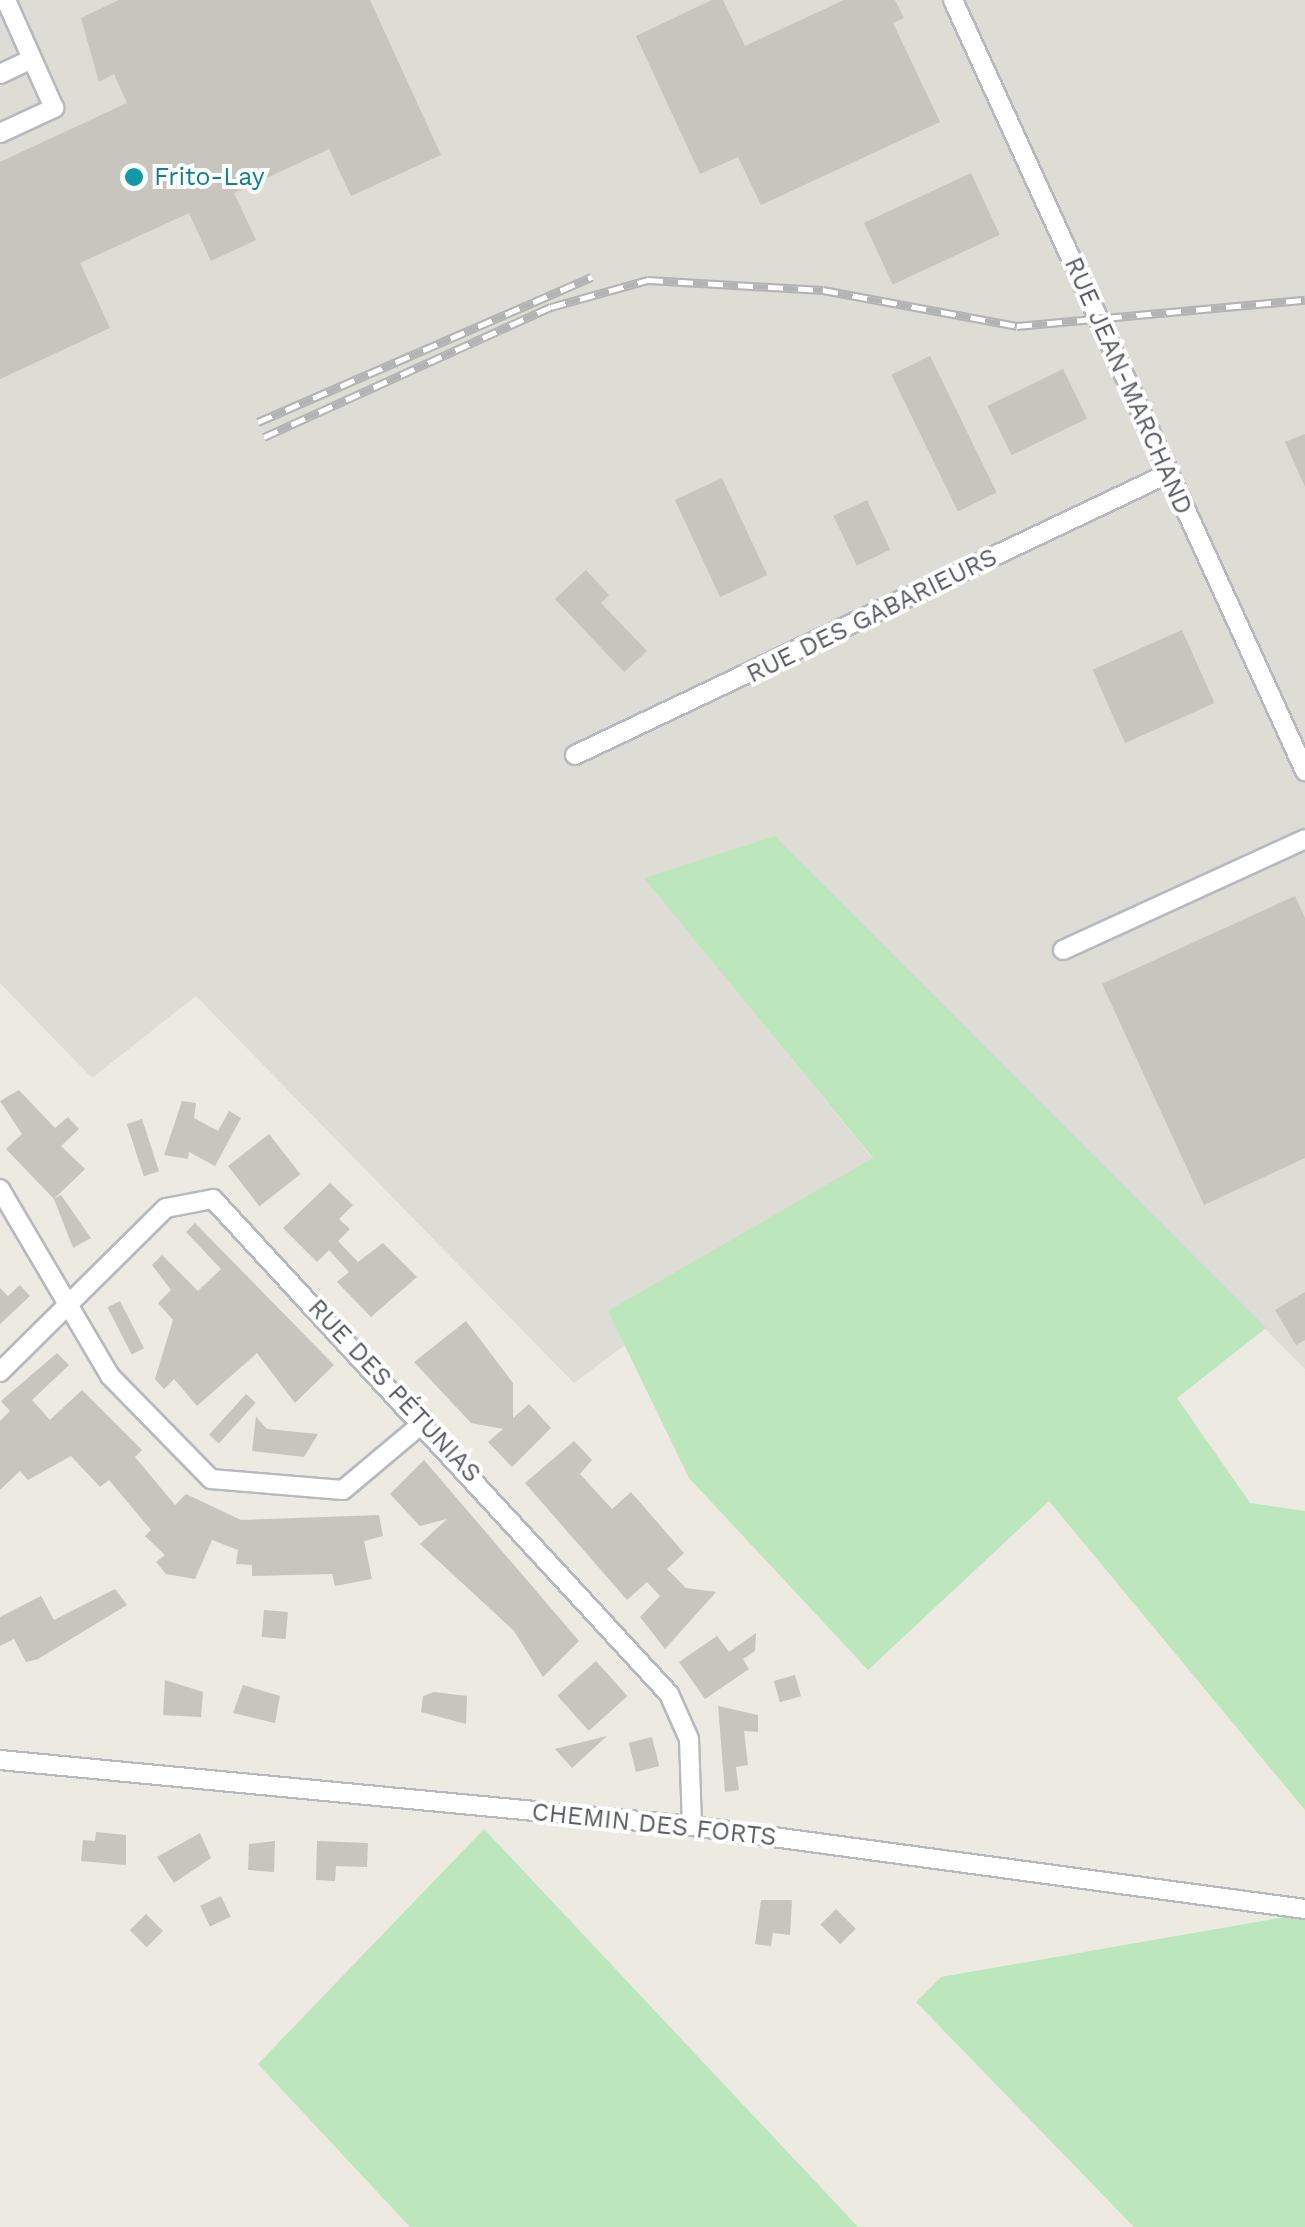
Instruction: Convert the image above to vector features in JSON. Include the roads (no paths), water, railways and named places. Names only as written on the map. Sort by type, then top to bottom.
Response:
[{"type":"street","name":"RUE JEAN-MARCHAND","points":[[953,0],[1305,772]]},
{"type":"street","points":[[0,133],[54,108],[6,13]]},
{"type":"street","points":[[0,74],[32,60]]},
{"type":"street","name":"RUE DES GABARIEURS","points":[[575,755],[1167,474]]},
{"type":"street","points":[[1062,950],[1305,838]]},
{"type":"street","points":[[0,1189],[73,1302],[110,1376],[211,1479],[343,1490],[424,1422]]},
{"type":"street","name":"RUE DES PÉTUNIAS","points":[[0,1372],[166,1208],[213,1199],[424,1422],[669,1694],[690,1740],[692,1826]]},
{"type":"street","name":"CHEMIN DES FORTS","points":[[0,1760],[692,1826],[1305,1909]]},
{"type":"railway","points":[[258,422],[592,277]]},
{"type":"railway","points":[[264,437],[551,307],[648,280],[823,290],[1017,326],[1305,300]]},
{"type":"place","name":"Frito-Lay","points":[[134,177]]}]
